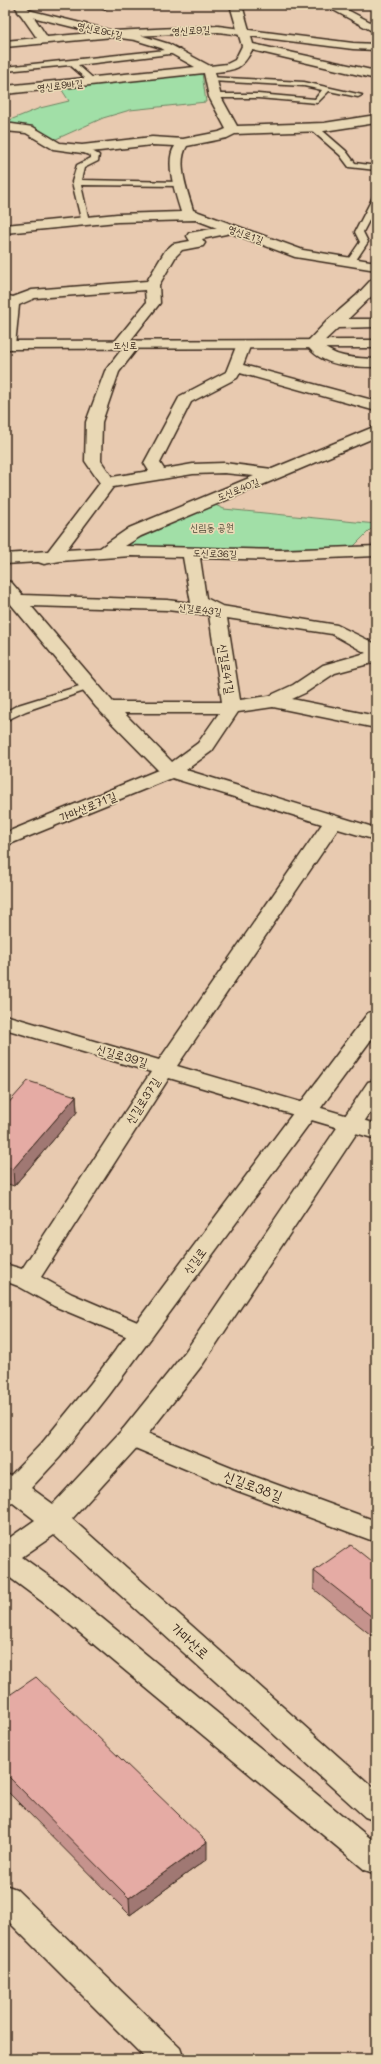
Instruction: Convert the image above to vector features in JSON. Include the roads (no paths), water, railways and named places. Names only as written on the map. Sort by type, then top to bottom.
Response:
[{"type":"street","points":[[236,5],[245,31],[248,46],[376,75]]},
{"type":"street","points":[[330,5],[376,30]]},
{"type":"street","points":[[22,9],[44,40]]},
{"type":"street","name":"영신로9다길","points":[[22,9],[113,34],[136,37],[165,46],[175,51],[210,75]]},
{"type":"street","name":"영신로9길","points":[[5,44],[113,34],[193,30],[245,31],[353,46],[376,47]]},
{"type":"street","name":"영신로9다길","points":[[92,82],[210,75],[240,62],[248,46]]},
{"type":"street","points":[[210,75],[215,96],[233,130]]},
{"type":"street","name":"영신로9바길","points":[[5,90],[92,82]]},
{"type":"street","points":[[5,127],[29,130],[57,146],[82,149],[152,142],[183,143],[223,135],[233,130],[313,128],[376,119]]},
{"type":"street","name":"영신로1길","points":[[183,143],[179,147],[176,159],[187,212],[300,254],[376,266]]},
{"type":"street","points":[[5,229],[118,218],[198,216]]},
{"type":"street","points":[[108,483],[93,461],[94,422],[112,371],[126,345],[153,303],[152,285],[170,254],[178,247],[198,243],[194,236],[232,229]]},
{"type":"street","points":[[376,283],[366,295],[332,324],[313,344],[324,356],[336,359],[376,363]]},
{"type":"street","points":[[6,345],[8,301],[32,294],[152,285]]},
{"type":"street","points":[[332,324],[376,323]]},
{"type":"street","points":[[159,475],[152,463],[185,399],[232,375],[244,344]]},
{"type":"street","name":"도신로","points":[[6,345],[376,344]]},
{"type":"street","points":[[235,367],[376,406]]},
{"type":"street","name":"도신로40길","points":[[104,553],[134,532],[376,431]]},
{"type":"street","points":[[54,557],[59,546],[78,524],[108,483],[193,469],[224,468],[276,474]]},
{"type":"street","name":"도신로36길","points":[[5,559],[156,551],[280,555],[376,551]]},
{"type":"street","points":[[191,552],[198,600],[217,611]]},
{"type":"street","name":"도신로36길","points":[[5,571],[33,561],[54,557]]},
{"type":"street","points":[[10,594],[89,686],[171,772],[376,834]]},
{"type":"street","name":"신길로43길","points":[[10,594],[167,604],[295,622],[337,630],[376,651]]},
{"type":"street","name":"신길로41길","points":[[171,772],[205,747],[232,707],[217,611]]},
{"type":"street","points":[[109,708],[232,707],[273,701],[299,689],[329,670],[376,656]]},
{"type":"street","points":[[273,701],[376,722]]},
{"type":"street","name":"가마산로71길","points":[[5,840],[171,772]]},
{"type":"street","name":"신길로37길","points":[[27,1280],[164,1069],[333,822]]},
{"type":"street","name":"신길로","points":[[8,1489],[52,1450],[100,1389],[140,1333],[376,1018]]},
{"type":"street","name":"신길로39길","points":[[5,1022],[376,1132]]},
{"type":"street","points":[[5,1555],[55,1520],[132,1436],[194,1358],[376,1087]]},
{"type":"street","points":[[5,1272],[27,1280],[64,1300],[140,1333]]},
{"type":"street","name":"신길로38길","points":[[132,1436],[246,1484],[376,1532]]},
{"type":"street","name":"가마산로","points":[[8,1489],[55,1520],[374,1804]]},
{"type":"street","points":[[5,1560],[54,1595],[376,1861]]},
{"type":"street","points":[[5,1898],[168,2059]]},
{"type":"lane","name":"영신로9다길","points":[[72,64],[175,51]]},
{"type":"lane","name":"영신로9바길","points":[[5,68],[72,64],[92,82]]},
{"type":"lane","name":"영신로9다길","points":[[210,75],[304,84],[358,95]]},
{"type":"lane","points":[[215,96],[258,96],[316,101],[327,89]]},
{"type":"lane","points":[[313,128],[343,153],[352,166],[376,168]]},
{"type":"lane","points":[[82,149],[95,155],[95,159],[80,167],[76,182],[85,221]]},
{"type":"lane","points":[[76,182],[180,184]]},
{"type":"lane","points":[[351,261],[364,242],[359,232],[376,199]]},
{"type":"lane","points":[[5,717],[22,708],[89,686]]},
{"type":"park label","name":"신림동 공원","points":[[212,527]]}]
